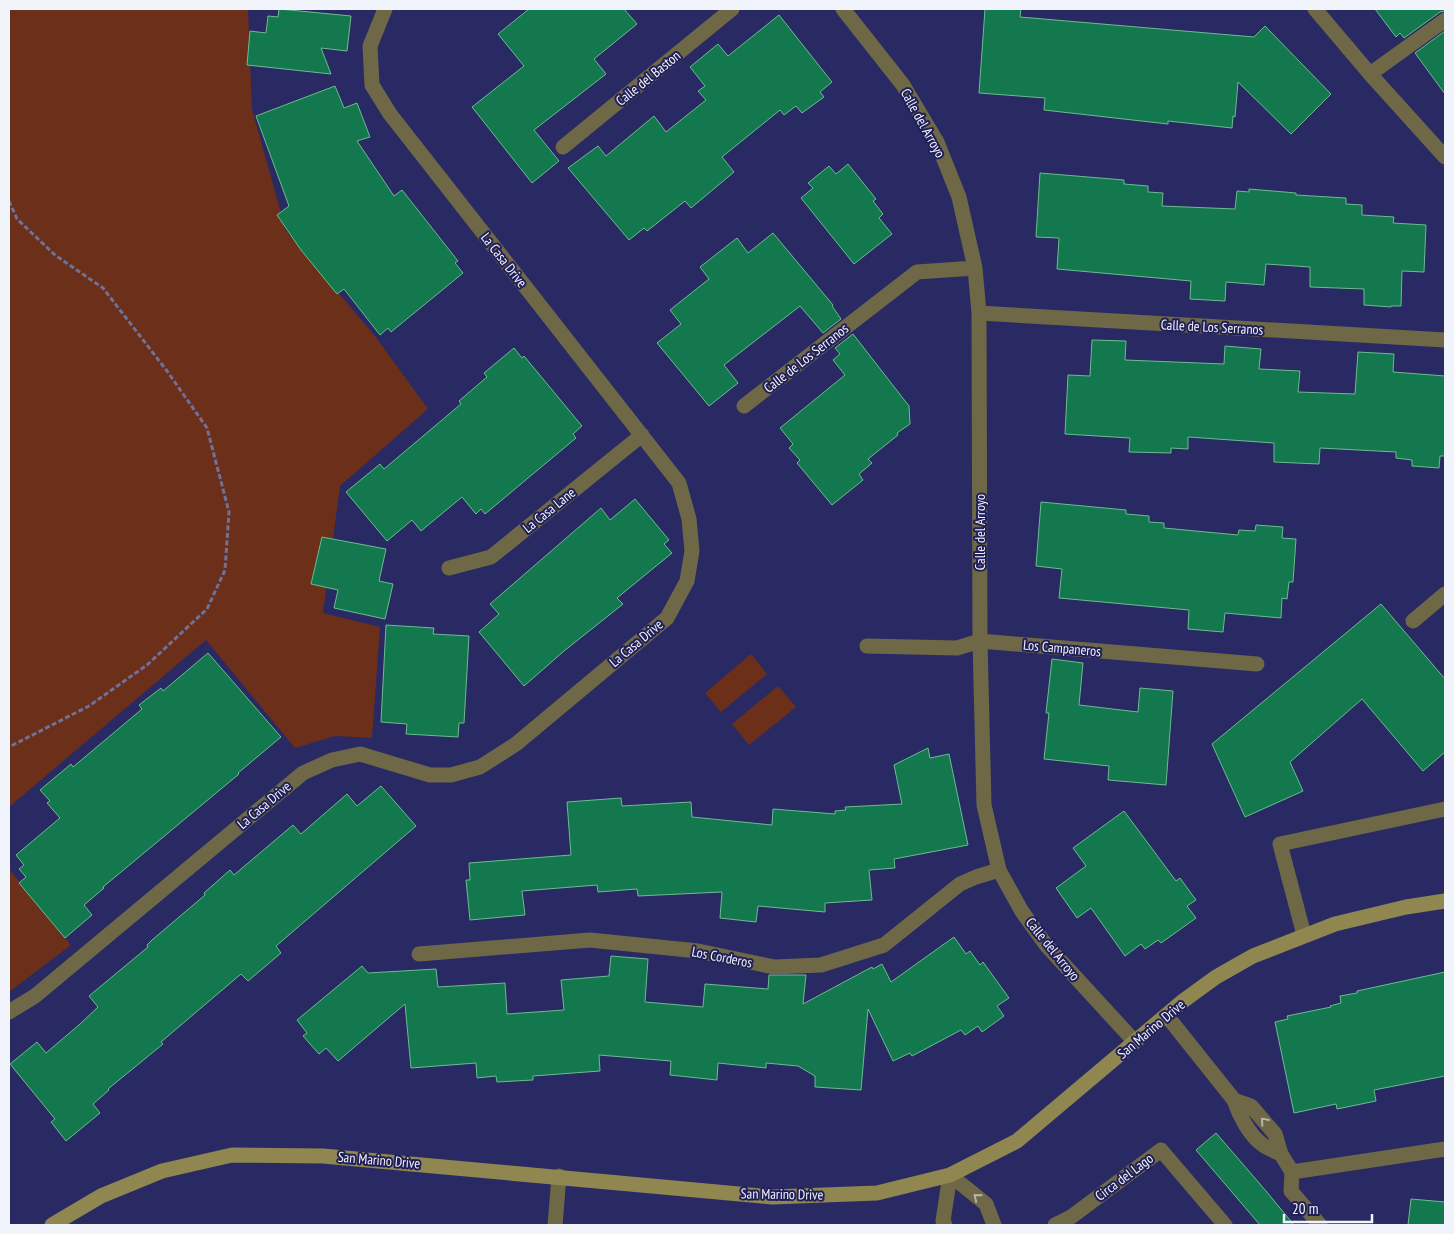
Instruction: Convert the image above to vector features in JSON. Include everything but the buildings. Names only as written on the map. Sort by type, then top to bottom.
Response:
[{"type":"street","name":"La Casa Drive","points":[[9,1012],[35,996],[303,773],[332,760],[360,754],[430,775],[451,775],[480,767],[516,744],[667,618],[687,581],[692,551],[689,518],[679,483],[385,107],[372,86],[370,46],[385,9]]},
{"type":"street","name":"Calle del Baston","points":[[563,147],[732,9]]},
{"type":"street","points":[[846,13],[862,9]]},
{"type":"street","points":[[1315,9],[1370,74],[1443,151]]},
{"type":"street","name":"Calle del Arroyo","points":[[846,13],[903,85],[937,142],[958,196],[975,268],[979,313],[980,641],[984,804],[999,870],[1021,910],[1046,945],[1135,1042]]},
{"type":"street","points":[[1370,74],[1445,20]]},
{"type":"street","name":"Calle de Los Serranos","points":[[744,406],[916,272],[975,268]]},
{"type":"street","name":"Calle de Los Serranos","points":[[979,313],[1445,340]]},
{"type":"street","name":"La Casa Lane","points":[[449,568],[491,557],[642,435]]},
{"type":"street","points":[[1413,621],[1445,594]]},
{"type":"street","name":"Los Campaneros","points":[[867,646],[957,648],[980,641],[1257,664]]},
{"type":"street","points":[[1304,935],[1280,844],[1445,809]]},
{"type":"street","name":"Los Corderos","points":[[418,954],[590,940],[698,950],[774,968],[821,965],[884,945],[960,884],[999,870]]},
{"type":"street","name":"San Marino Drive","points":[[52,1225],[101,1196],[162,1171],[232,1154],[323,1156],[559,1176],[772,1197],[877,1193],[950,1175],[1017,1141],[1183,1001],[1216,977],[1253,956],[1335,924],[1388,911],[1445,901]]},
{"type":"street","points":[[1167,1016],[1234,1100],[1239,1117],[1262,1144],[1281,1154],[1292,1172],[1291,1191],[1320,1225]]},
{"type":"street","points":[[1292,1172],[1445,1149]]},
{"type":"street","name":"Circa del Lago","points":[[1054,1225],[1071,1217],[1161,1150],[1225,1225]]},
{"type":"street","points":[[945,1225],[943,1221],[950,1175]]},
{"type":"street","points":[[950,1175],[986,1204],[994,1225]]},
{"type":"street","points":[[555,1225],[559,1176]]},
{"type":"path","points":[[9,201],[16,219],[55,255],[103,288],[167,371],[207,428],[229,512],[225,570],[208,609],[147,665],[89,706],[9,747]]},
{"type":"shaded area","points":[[9,9],[248,9],[252,109],[286,231],[375,336],[428,409],[340,486],[323,613],[380,627],[372,738],[335,736],[295,748],[206,640],[9,807]]},
{"type":"shaded area","points":[[751,654],[767,674],[721,712],[705,693]]},
{"type":"shaded area","points":[[778,686],[796,707],[749,745],[732,724]]},
{"type":"shaded area","points":[[9,869],[71,945],[9,992]]}]
